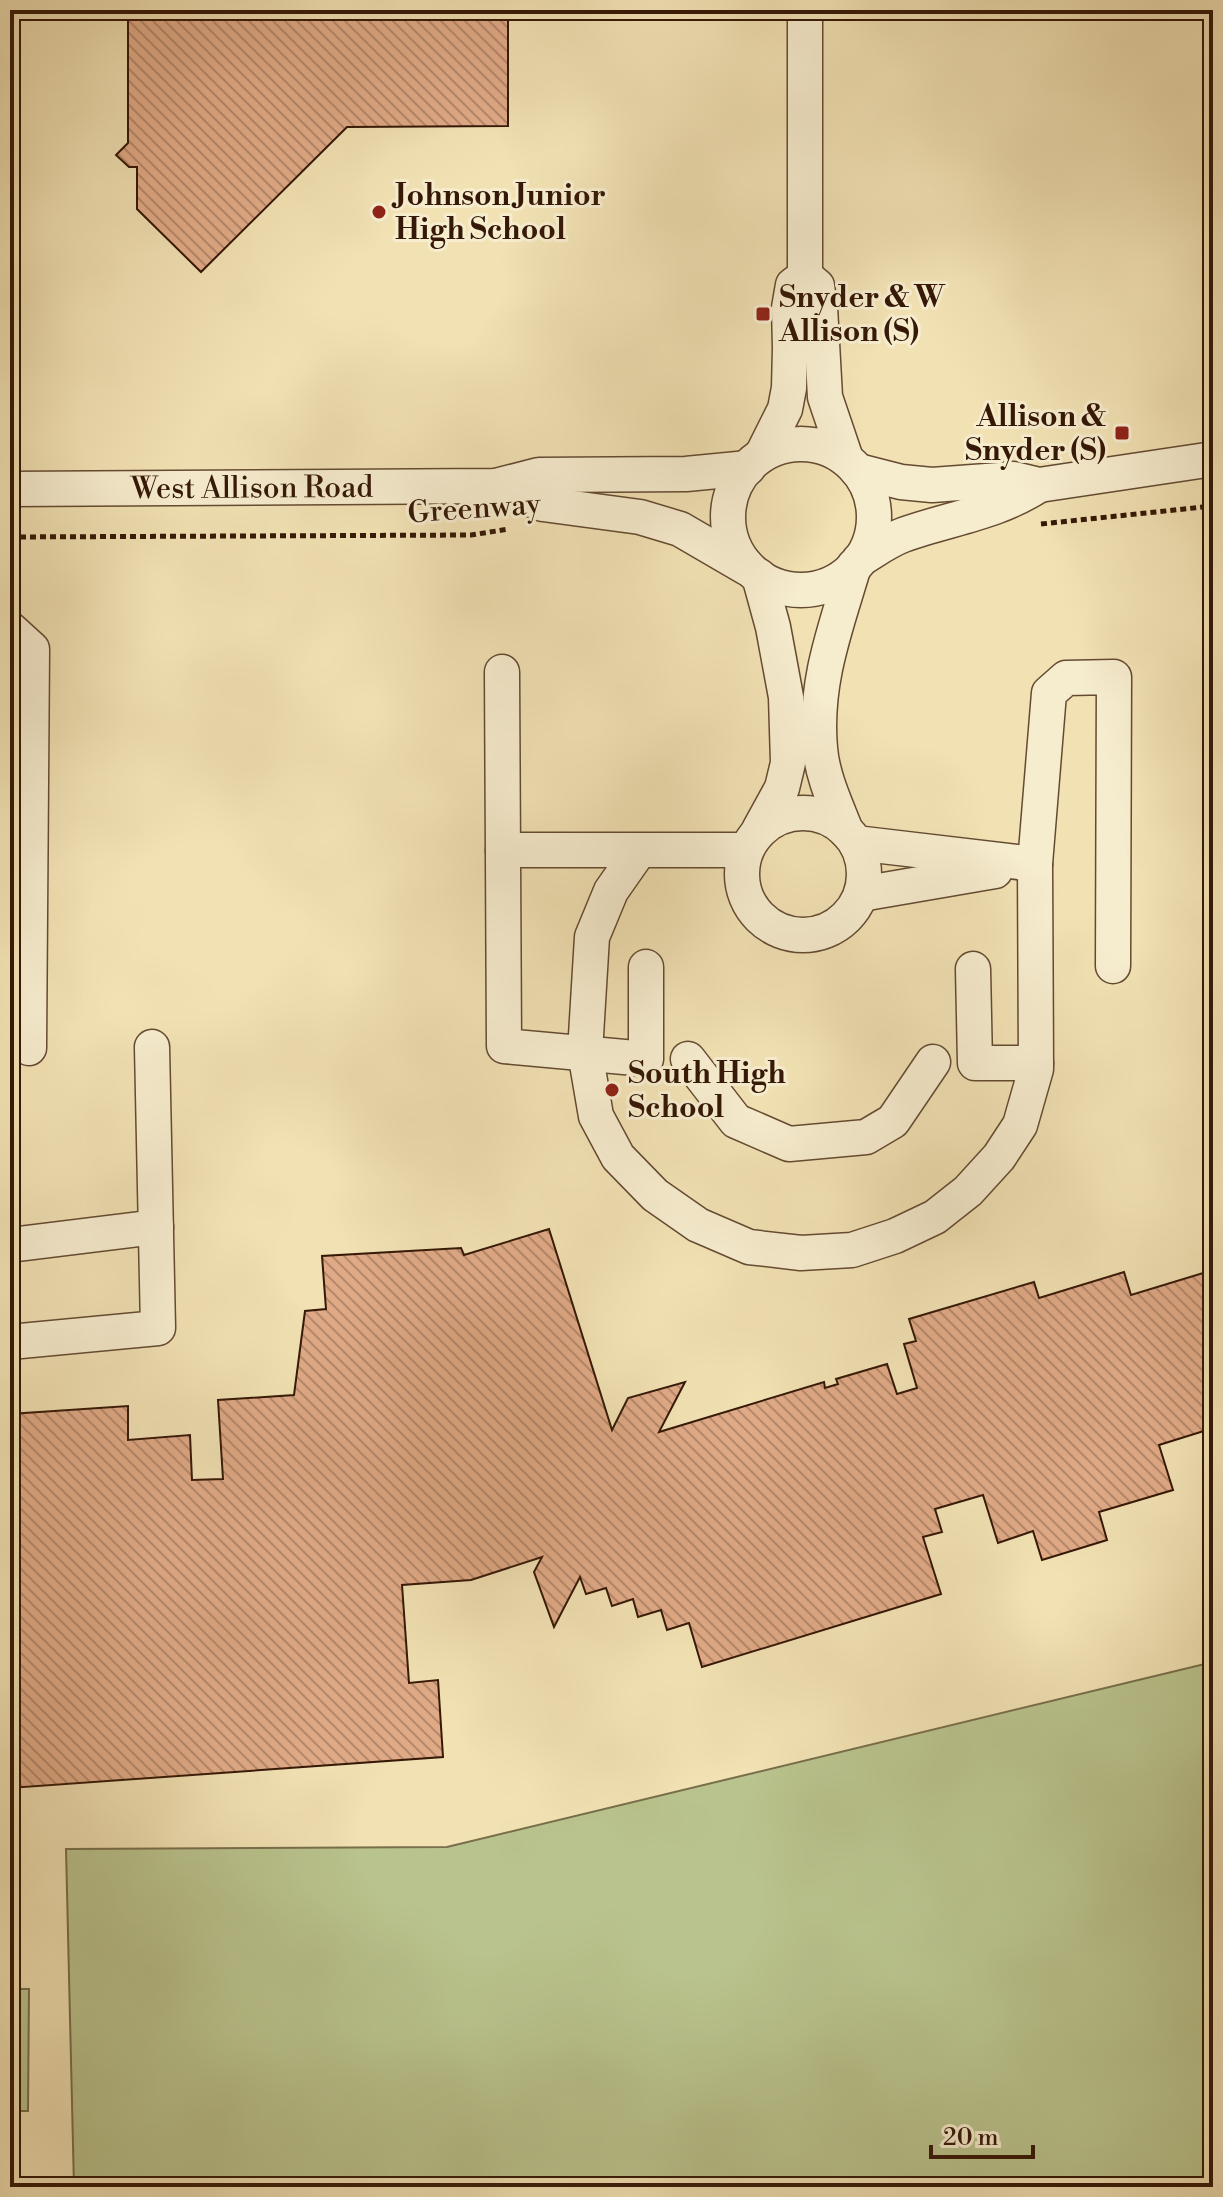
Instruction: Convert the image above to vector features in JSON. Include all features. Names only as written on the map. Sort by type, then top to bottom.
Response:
[{"type":"street","points":[[805,10],[805,276]]},
{"type":"street","points":[[755,462],[785,409],[789,388],[789,308],[793,285],[805,276]]},
{"type":"street","points":[[755,573],[773,627],[786,697],[788,763],[782,788],[753,840],[741,873],[745,895],[759,917],[779,930],[803,935],[824,931],[846,917],[861,894],[864,865],[825,771],[820,749],[820,710],[826,657],[839,608],[857,563],[870,541],[874,520],[870,493],[852,465],[825,397],[817,286],[805,276]]},
{"type":"street","points":[[1039,485],[996,508],[905,534],[886,543],[836,581],[811,589],[784,587],[755,573],[734,545],[728,518],[731,497],[740,477],[755,462],[780,447],[800,444],[828,449],[852,465],[901,482],[932,485],[1014,479],[1039,485],[1213,459]]},
{"type":"street","name":"West Allison Road","points":[[10,489],[496,486],[539,475],[686,474],[755,462]]},
{"type":"street","name":"West Allison Road","points":[[496,486],[543,504],[640,517],[680,529],[755,573]]},
{"type":"street","points":[[10,629],[32,649],[29,1048]]},
{"type":"street","points":[[502,672],[504,1046],[646,1059],[646,967]]},
{"type":"street","points":[[639,851],[611,891],[592,937],[585,1052],[596,1116],[618,1157],[655,1195],[698,1225],[749,1247],[801,1253],[852,1250],[895,1236],[935,1217],[968,1191],[999,1157],[1020,1125],[1036,1063],[1035,864],[1049,693],[1066,678],[1114,677],[1113,966]]},
{"type":"street","points":[[503,850],[639,851],[753,840],[774,819],[803,812],[826,817],[851,837],[1035,864]]},
{"type":"street","points":[[861,894],[1035,864]]},
{"type":"street","points":[[973,969],[975,1063],[1036,1063]]},
{"type":"street","points":[[10,1342],[158,1328],[152,1047]]},
{"type":"street","points":[[688,1059],[736,1121],[789,1144],[866,1137],[893,1121],[933,1062]]},
{"type":"street","points":[[10,1245],[156,1227]]},
{"type":"path","points":[[1039,524],[1213,506]]},
{"type":"path","name":"Greenway","points":[[10,537],[471,535],[511,529]]},
{"type":"green space","points":[[1213,1662],[1213,2187],[74,2187],[66,1849],[447,1847]]},
{"type":"green space","points":[[10,1989],[29,1989],[28,2111],[10,2111]]},
{"type":"building","points":[[128,10],[482,10],[482,18],[508,18],[508,126],[347,127],[201,272],[137,209],[137,167],[129,167],[116,155],[128,143]]},
{"type":"building","points":[[549,1229],[612,1430],[628,1398],[685,1382],[659,1432],[824,1382],[825,1388],[838,1384],[836,1379],[887,1364],[897,1394],[917,1388],[904,1344],[916,1341],[909,1319],[1034,1282],[1039,1298],[1124,1272],[1131,1295],[1213,1270],[1213,1450],[1207,1430],[1159,1445],[1173,1490],[1099,1512],[1107,1540],[1042,1560],[1033,1531],[998,1543],[983,1495],[935,1509],[942,1532],[923,1537],[941,1594],[702,1667],[689,1623],[667,1630],[661,1610],[638,1617],[633,1599],[612,1606],[606,1588],[586,1594],[580,1577],[554,1627],[534,1572],[542,1557],[471,1580],[402,1585],[409,1683],[438,1680],[443,1757],[10,1788],[10,1414],[128,1406],[128,1440],[190,1435],[192,1480],[223,1479],[218,1400],[294,1395],[305,1311],[326,1309],[322,1256],[461,1248],[464,1255]]},
{"type":"place","name":"Johnson Junior High School","points":[[379,212]]},
{"type":"place","name":"Snyder & W Allison (S)","points":[[763,314]]},
{"type":"place","name":"Allison & Snyder (S)","points":[[1122,433]]},
{"type":"place","name":"South High School","points":[[612,1090]]}]
